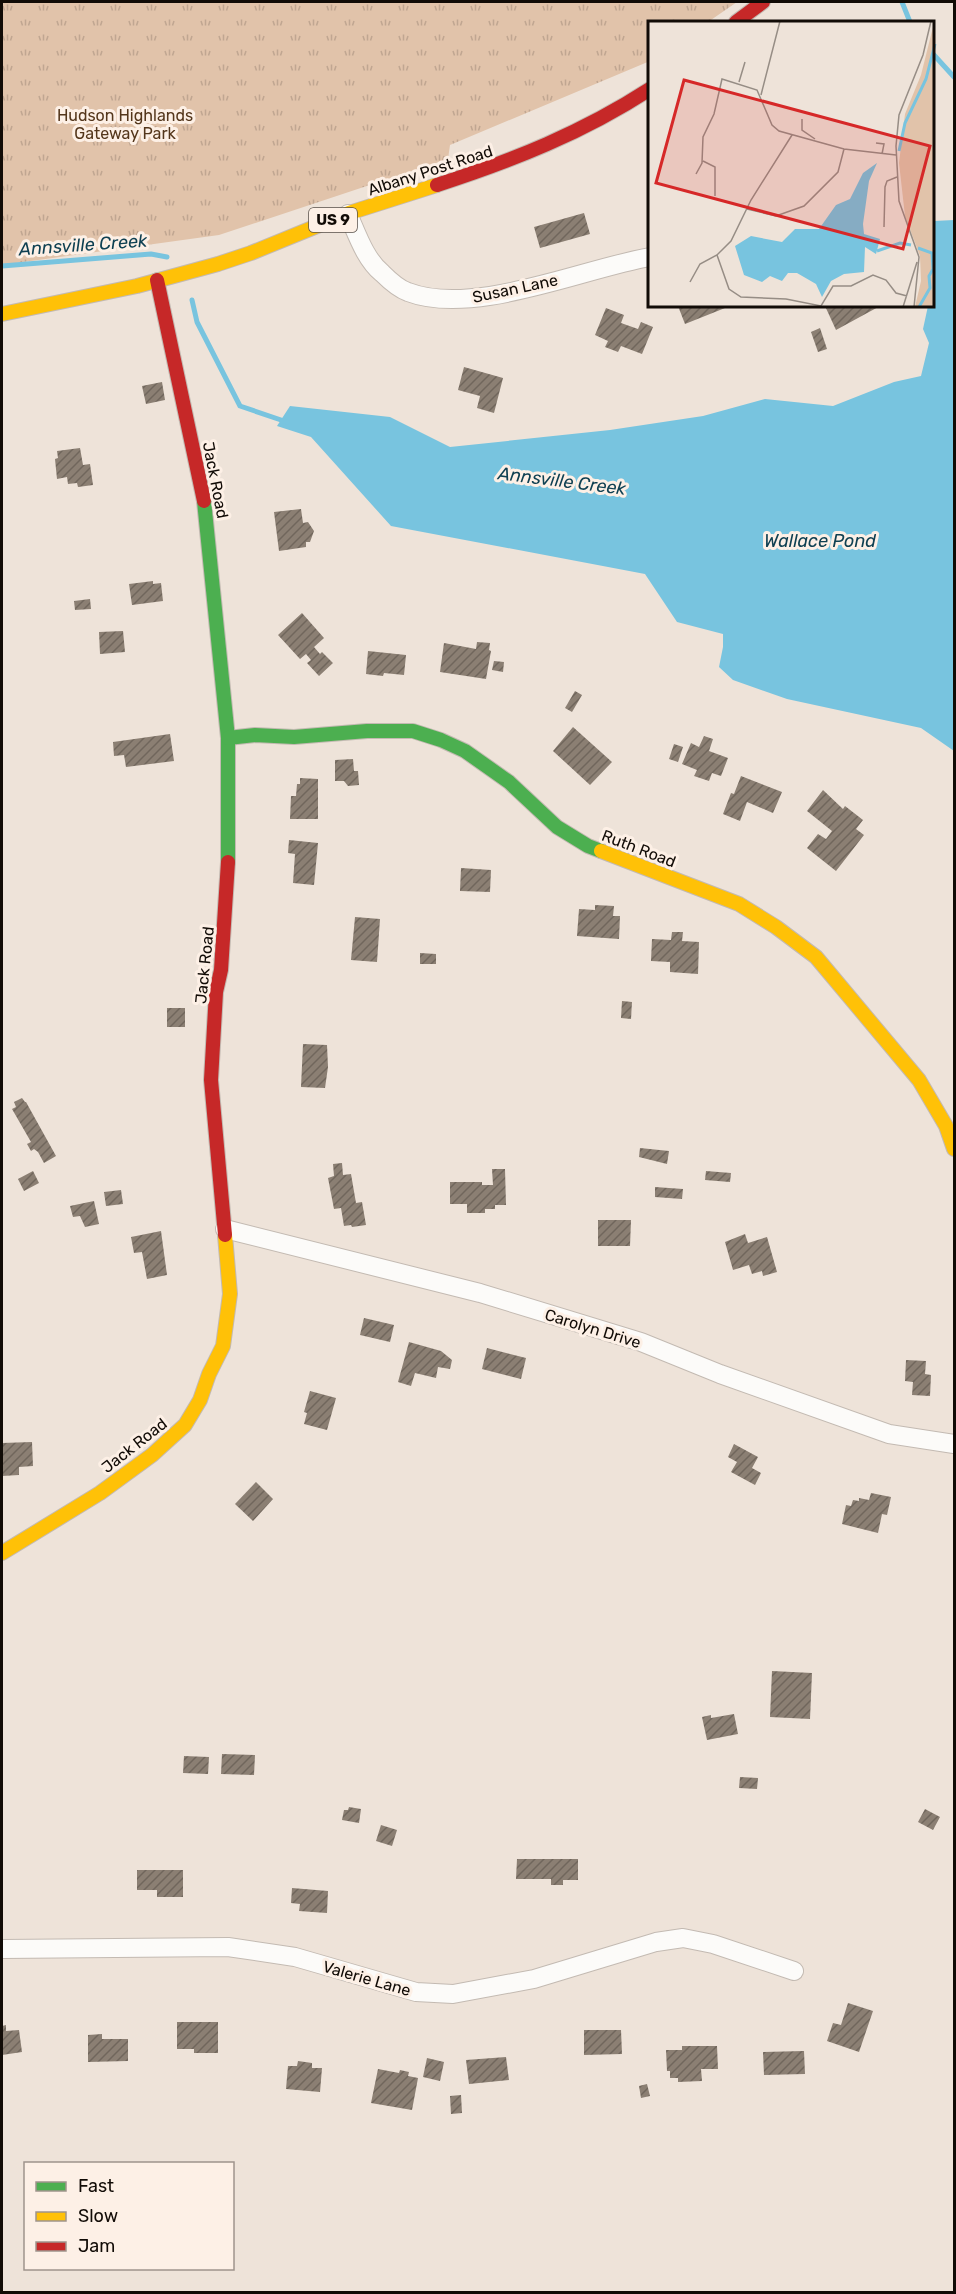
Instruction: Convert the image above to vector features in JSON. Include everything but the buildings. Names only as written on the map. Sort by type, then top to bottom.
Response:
[{"type":"main road","points":[[737,21],[763,2]]},
{"type":"main road","name":"Albany Post Road","points":[[2,314],[83,298],[219,264],[348,214],[483,170],[554,143],[613,114],[648,90]]},
{"type":"main road","name":"Jack Road","points":[[2,1553],[100,1493],[152,1455],[185,1425],[200,1400],[209,1374],[223,1346],[230,1294],[211,1080],[216,992],[221,970],[228,884],[228,738],[207,514],[157,280]]},
{"type":"main road","name":"Ruth Road","points":[[228,738],[255,735],[294,737],[367,731],[412,731],[441,740],[465,751],[509,782],[557,827],[588,846],[739,904],[776,927],[816,957],[824,966],[919,1080],[946,1126],[954,1149]]},
{"type":"street","name":"Susan Lane","points":[[348,214],[364,250],[380,272],[406,291],[429,298],[464,300],[648,257]]},
{"type":"street","name":"Carolyn Drive","points":[[225,1229],[480,1293],[640,1342],[720,1374],[889,1434],[954,1444]]},
{"type":"street","name":"Valerie Lane","points":[[2,1950],[228,1947],[295,1957],[416,1992],[453,1994],[534,1979],[676,1938],[713,1944],[794,1971]]},
{"type":"green space","name":"Hudson Highlands Gateway Park","points":[[2,2],[737,2],[709,21],[648,21],[648,62],[450,145],[448,159],[219,235],[2,265]]},
{"type":"water","name":"Wallace Pond","points":[[954,220],[954,751],[921,728],[787,699],[733,680],[719,667],[723,634],[677,622],[645,574],[391,526],[311,437],[277,426],[290,406],[390,417],[450,447],[610,430],[703,416],[765,399],[833,406],[894,382],[921,376],[929,343],[923,329],[928,308],[935,308],[935,221]]},
{"type":"waterway","name":"Annsville Creek","points":[[902,2],[910,21]]},
{"type":"waterway","name":"Annsville Creek","points":[[935,56],[954,77]]},
{"type":"waterway","name":"Annsville Creek","points":[[2,266],[151,254],[167,257]]},
{"type":"waterway","name":"Annsville Creek","points":[[192,300],[197,322],[240,406],[287,422]]},
{"type":"traffic: fast","points":[[204,501],[228,738],[228,862]]},
{"type":"traffic: fast","points":[[228,738],[255,735],[294,737],[367,731],[413,731],[465,751],[509,782],[557,827],[588,846],[601,851]]},
{"type":"traffic: slow","points":[[2,314],[137,286],[218,264],[349,213],[437,185]]},
{"type":"traffic: slow","points":[[601,851],[739,904],[776,927],[816,957],[919,1080],[946,1126],[954,1149]]},
{"type":"traffic: slow","points":[[2,1553],[100,1493],[152,1455],[185,1425],[200,1400],[209,1374],[223,1346],[230,1294],[225,1235]]},
{"type":"traffic: jam","points":[[737,21],[763,2]]},
{"type":"traffic: jam","points":[[437,185],[547,144],[599,119],[648,90]]},
{"type":"traffic: jam","points":[[157,280],[204,501]]},
{"type":"traffic: jam","points":[[225,1235],[211,1080],[216,992],[221,970],[228,862]]}]
